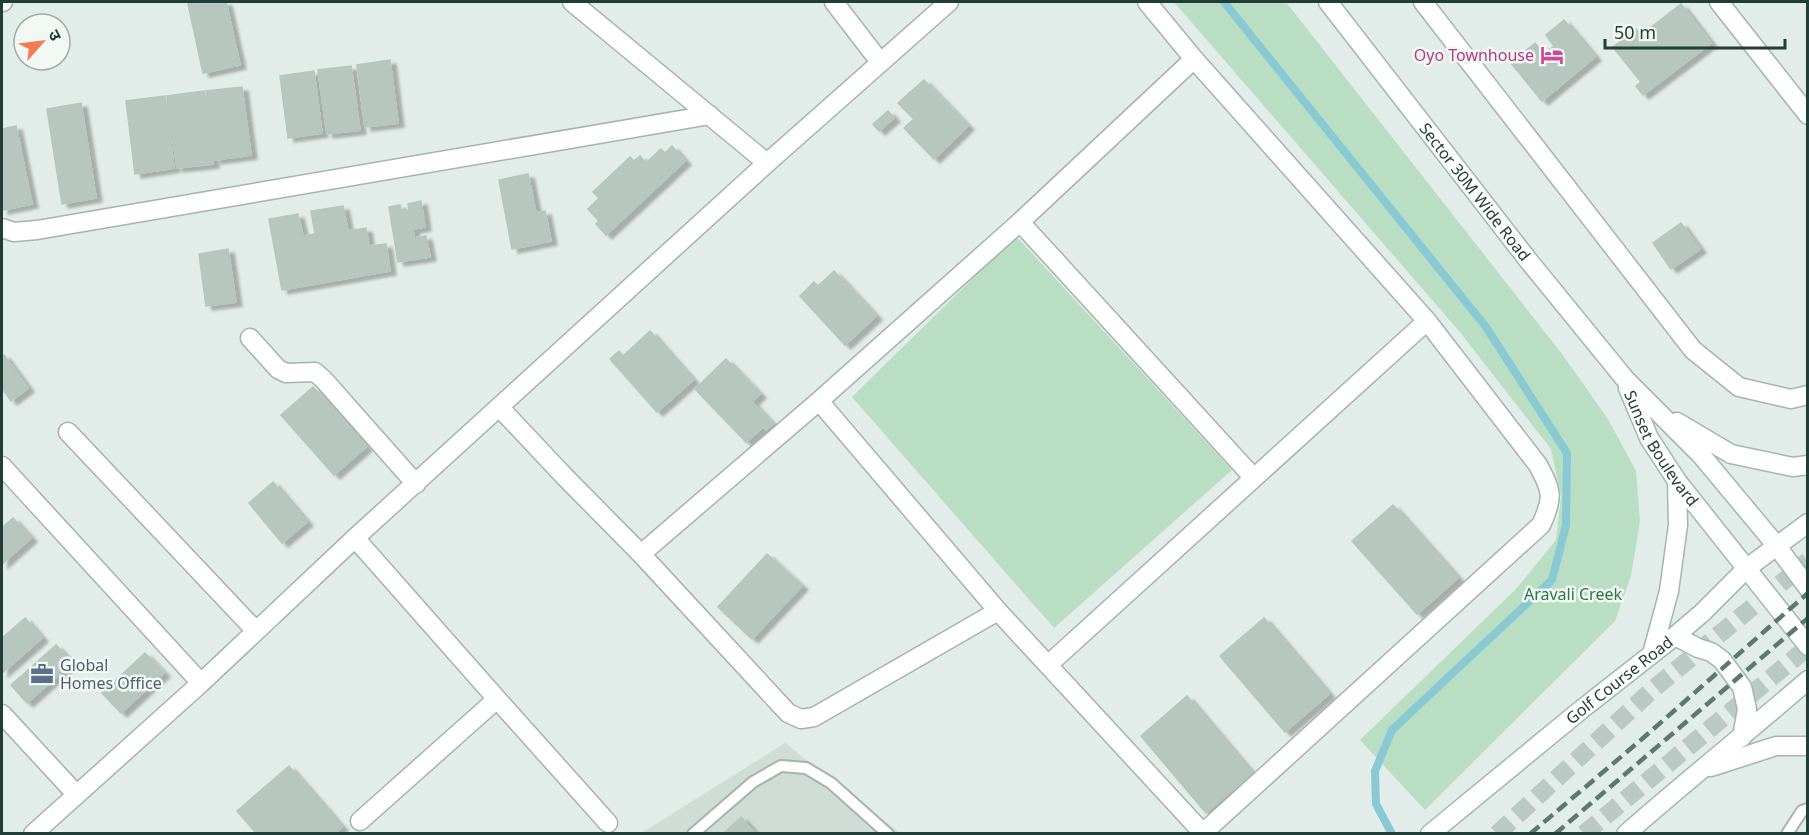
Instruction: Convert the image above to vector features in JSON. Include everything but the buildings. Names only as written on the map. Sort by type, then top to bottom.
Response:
[{"type":"street","points":[[572,2],[767,163]]},
{"type":"street","points":[[834,2],[880,62]]},
{"type":"street","points":[[33,834],[201,683],[355,538],[767,163],[948,2]]},
{"type":"street","points":[[819,401],[998,611],[1203,833],[1541,525],[1550,506],[1549,486],[1538,465],[1427,321],[1194,59],[1147,2]]},
{"type":"street","name":"Sector 30M Wide Road","points":[[1328,2],[1528,260],[1625,379]]},
{"type":"street","points":[[1423,2],[1693,350],[1739,387],[1791,399],[1808,395]]},
{"type":"street","points":[[1719,2],[1808,115]]},
{"type":"street","points":[[641,554],[819,401],[1020,222],[1194,59]]},
{"type":"street","points":[[2,228],[15,232],[37,230],[710,115]]},
{"type":"street","points":[[1020,222],[1253,477]]},
{"type":"street","points":[[1048,664],[1427,321]]},
{"type":"street","points":[[250,338],[278,369],[286,373],[315,372],[416,484]]},
{"type":"street","points":[[1625,379],[1676,422],[1731,454],[1793,467],[1808,465]]},
{"type":"street","name":"Sunset Boulevard","points":[[1625,379],[1649,438],[1677,481],[1808,646]]},
{"type":"street","name":"Sunset Boulevard","points":[[1625,379],[1701,454],[1776,545],[1808,588]]},
{"type":"street","points":[[500,408],[641,554],[788,713],[801,719],[814,717],[998,611]]},
{"type":"street","points":[[68,432],[256,631]]},
{"type":"street","points":[[2,466],[201,683]]},
{"type":"street","points":[[1652,654],[1669,591],[1678,525],[1677,481]]},
{"type":"street","name":"Golf Course Road","points":[[1430,834],[1675,636],[1702,613],[1747,568],[1808,523]]},
{"type":"street","points":[[355,538],[608,823]]},
{"type":"street","points":[[1675,636],[1711,652],[1722,660],[1742,687],[1747,709],[1742,737]]},
{"type":"street","points":[[1626,834],[1808,680]]},
{"type":"street","points":[[360,821],[497,699]]},
{"type":"street","points":[[2,714],[76,794]]},
{"type":"street","points":[[1698,771],[1776,746],[1808,746]]},
{"type":"lane","points":[[693,834],[753,782],[781,766],[806,768],[831,783],[888,834]]},
{"type":"lane","points":[[1787,834],[1802,811],[1808,809]]},
{"type":"shaded area","points":[[785,743],[900,833],[640,834]]},
{"type":"green space","name":"Aravali Creek","points":[[1174,2],[1286,2],[1562,354],[1608,419],[1636,471],[1640,521],[1631,576],[1615,621],[1425,810],[1360,740],[1516,589],[1556,540],[1561,496],[1551,449],[1459,331]]},
{"type":"green space","points":[[1016,236],[1232,470],[1054,628],[852,397]]},
{"type":"waterway","points":[[1224,2],[1486,327],[1567,453],[1566,525],[1552,580],[1392,730],[1375,771],[1376,804],[1392,834]]},
{"type":"tunnel","points":[[1497,834],[1652,690],[1808,561]]},
{"type":"tunnel","points":[[1584,834],[1808,647]]},
{"type":"railway","points":[[1530,834],[1808,593]]},
{"type":"railway","points":[[1555,834],[1808,618]]},
{"type":"place","name":"Oyo Townhouse","points":[[1552,55]]},
{"type":"place","name":"Global Homes Office","points":[[42,674]]}]
